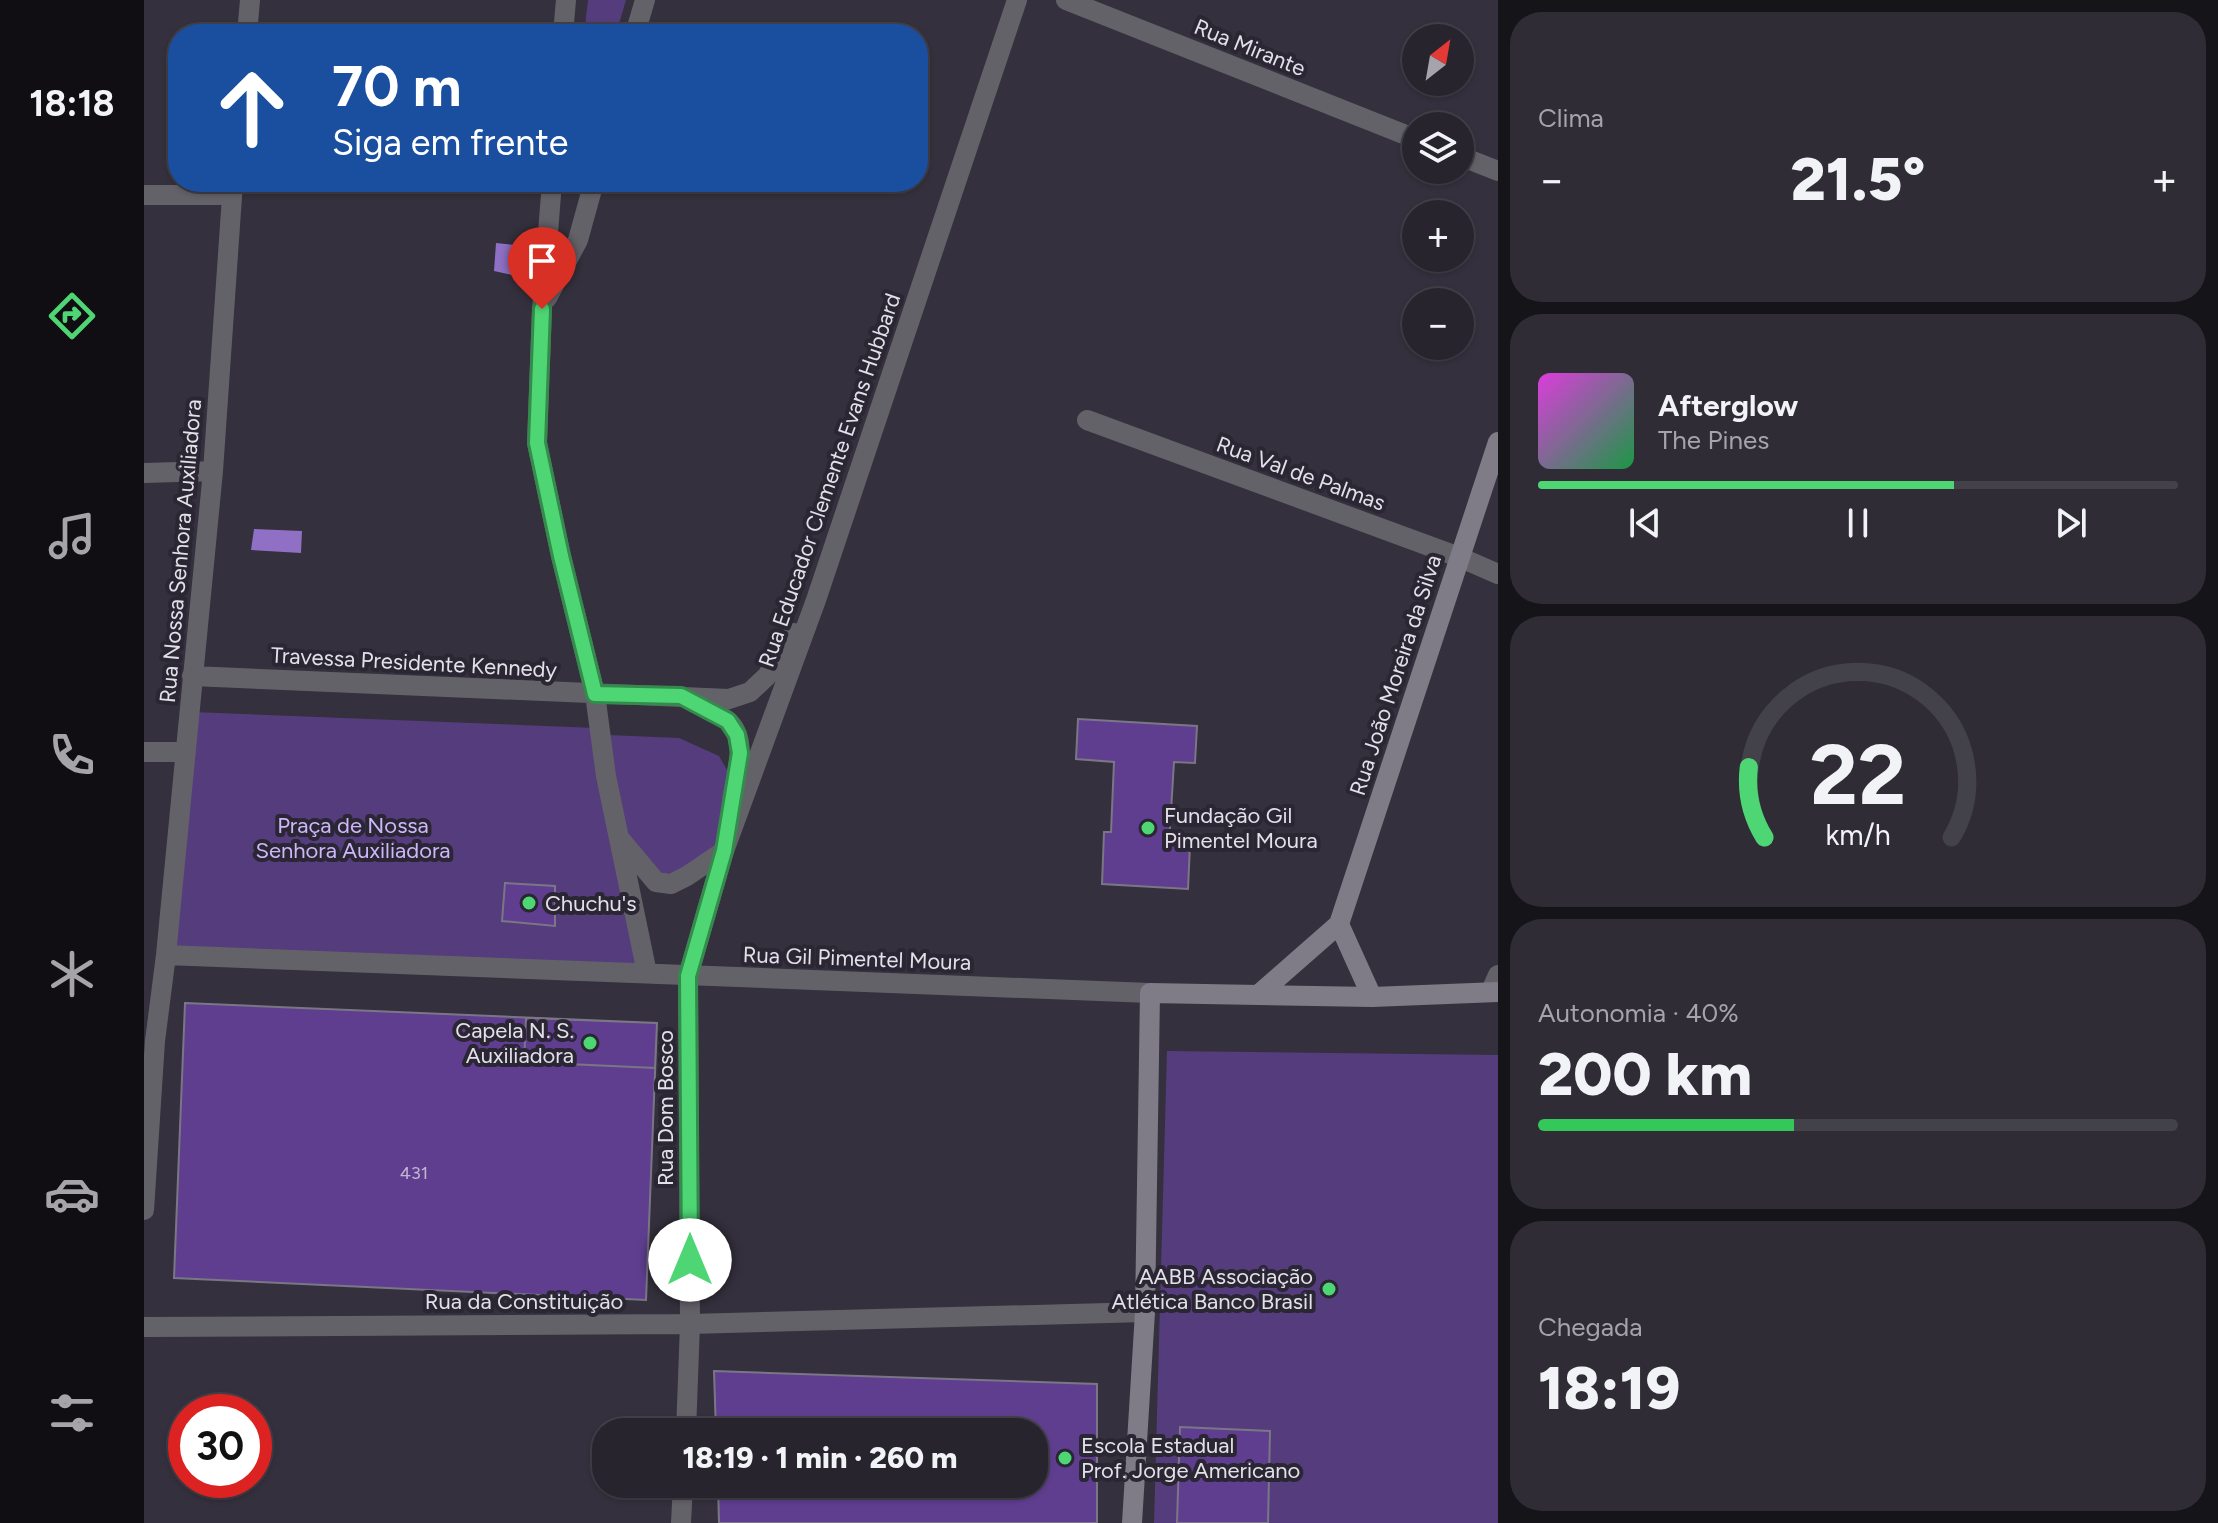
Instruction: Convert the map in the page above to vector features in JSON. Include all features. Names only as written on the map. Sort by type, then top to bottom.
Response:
[{"type":"main road","name":"Rua João Moreira da Silva","points":[[1339,924],[1498,442]]},
{"type":"main road","points":[[1258,995],[1339,924],[1372,997]]},
{"type":"main road","name":"Rua Gil Pimentel Moura","points":[[1150,993],[1372,997],[1496,986]]},
{"type":"main road","points":[[1132,1523],[1145,1312],[1150,993]]},
{"type":"street","points":[[248,24],[250,0]]},
{"type":"street","points":[[564,24],[566,0]]},
{"type":"street","points":[[638,24],[645,0]]},
{"type":"street","name":"Rua Educador Clemente Evans Hubbard","points":[[688,976],[724,851],[816,600],[1017,0]]},
{"type":"street","name":"Rua Mirante","points":[[1066,0],[1402,133]]},
{"type":"street","points":[[1474,162],[1498,171]]},
{"type":"street","points":[[144,195],[188,192]]},
{"type":"street","name":"Rua Nossa Senhora Auxiliadora","points":[[144,1210],[150,1041],[166,955],[186,752],[213,471],[232,192]]},
{"type":"street","points":[[551,192],[542,309],[537,443],[595,694],[606,776],[647,973]]},
{"type":"street","points":[[542,309],[578,240],[591,192]]},
{"type":"street","name":"Rua Val de Palmas","points":[[1087,420],[1498,574]]},
{"type":"street","points":[[144,473],[213,471]]},
{"type":"street","name":"Travessa Presidente Kennedy","points":[[192,676],[729,699],[750,692],[767,676],[816,600]]},
{"type":"street","name":"Travessa Presidente Kennedy","points":[[681,696],[728,721],[737,735],[740,753],[724,851]]},
{"type":"street","points":[[144,752],[186,752]]},
{"type":"street","points":[[618,837],[656,882],[671,884],[724,851]]},
{"type":"street","name":"Rua Gil Pimentel Moura","points":[[166,955],[1150,993]]},
{"type":"street","name":"Rua Dom Bosco","points":[[687,1418],[690,1324],[688,976]]},
{"type":"street","name":"Rua da Constituição","points":[[144,1327],[690,1324],[1145,1312]]},
{"type":"street","points":[[681,1523],[682,1498]]},
{"type":"green space","points":[[588,0],[626,0],[619,24],[585,24]]},
{"type":"green space","name":"Praça de Nossa Senhora Auxiliadora","points":[[194,712],[595,728],[639,967],[173,951]]},
{"type":"green space","points":[[608,735],[679,738],[719,756],[730,775],[718,844],[686,870],[660,875],[626,832]]},
{"type":"green space","name":"AABB Associação Atlética Banco Brasil","points":[[1167,1051],[1498,1055],[1498,1523],[1154,1523]]},
{"type":"shaded area","points":[[496,243],[514,245],[512,275],[494,271]]},
{"type":"shaded area","points":[[254,529],[302,531],[301,553],[251,550]]},
{"type":"building","points":[[1078,719],[1197,726],[1195,763],[1174,762],[1169,844],[1190,845],[1188,889],[1102,884],[1104,832],[1111,832],[1114,762],[1076,759]]},
{"type":"building","name":"Chuchu's","points":[[505,883],[555,886],[555,926],[502,921]]},
{"type":"building","points":[[185,1003],[657,1023],[646,1300],[174,1278]]},
{"type":"building","name":"Capela N. S. Auxiliadora","points":[[526,1018],[657,1023],[655,1068],[524,1062]]},
{"type":"building","name":"Escola Estadual Prof. Jorge Americano","points":[[714,1371],[1097,1384],[1097,1523],[719,1523],[718,1498],[1048,1498],[1048,1418],[716,1418]]},
{"type":"building","points":[[1180,1427],[1270,1431],[1268,1523],[1177,1523]]},
{"type":"place","name":"Fundação Gil Pimentel Moura","points":[[1148,828]]},
{"type":"place","name":"Chuchu's","points":[[529,903]]},
{"type":"place","name":"Capela N. S. Auxiliadora","points":[[590,1043]]},
{"type":"place","name":"AABB Associação Atlética Banco Brasil","points":[[1329,1289]]},
{"type":"place","name":"Escola Estadual Prof. Jorge Americano","points":[[1065,1458]]},
{"type":"route","points":[[542,309],[537,443],[595,694],[681,696],[728,721],[737,735],[740,753],[724,851],[688,976],[690,1260]]}]
